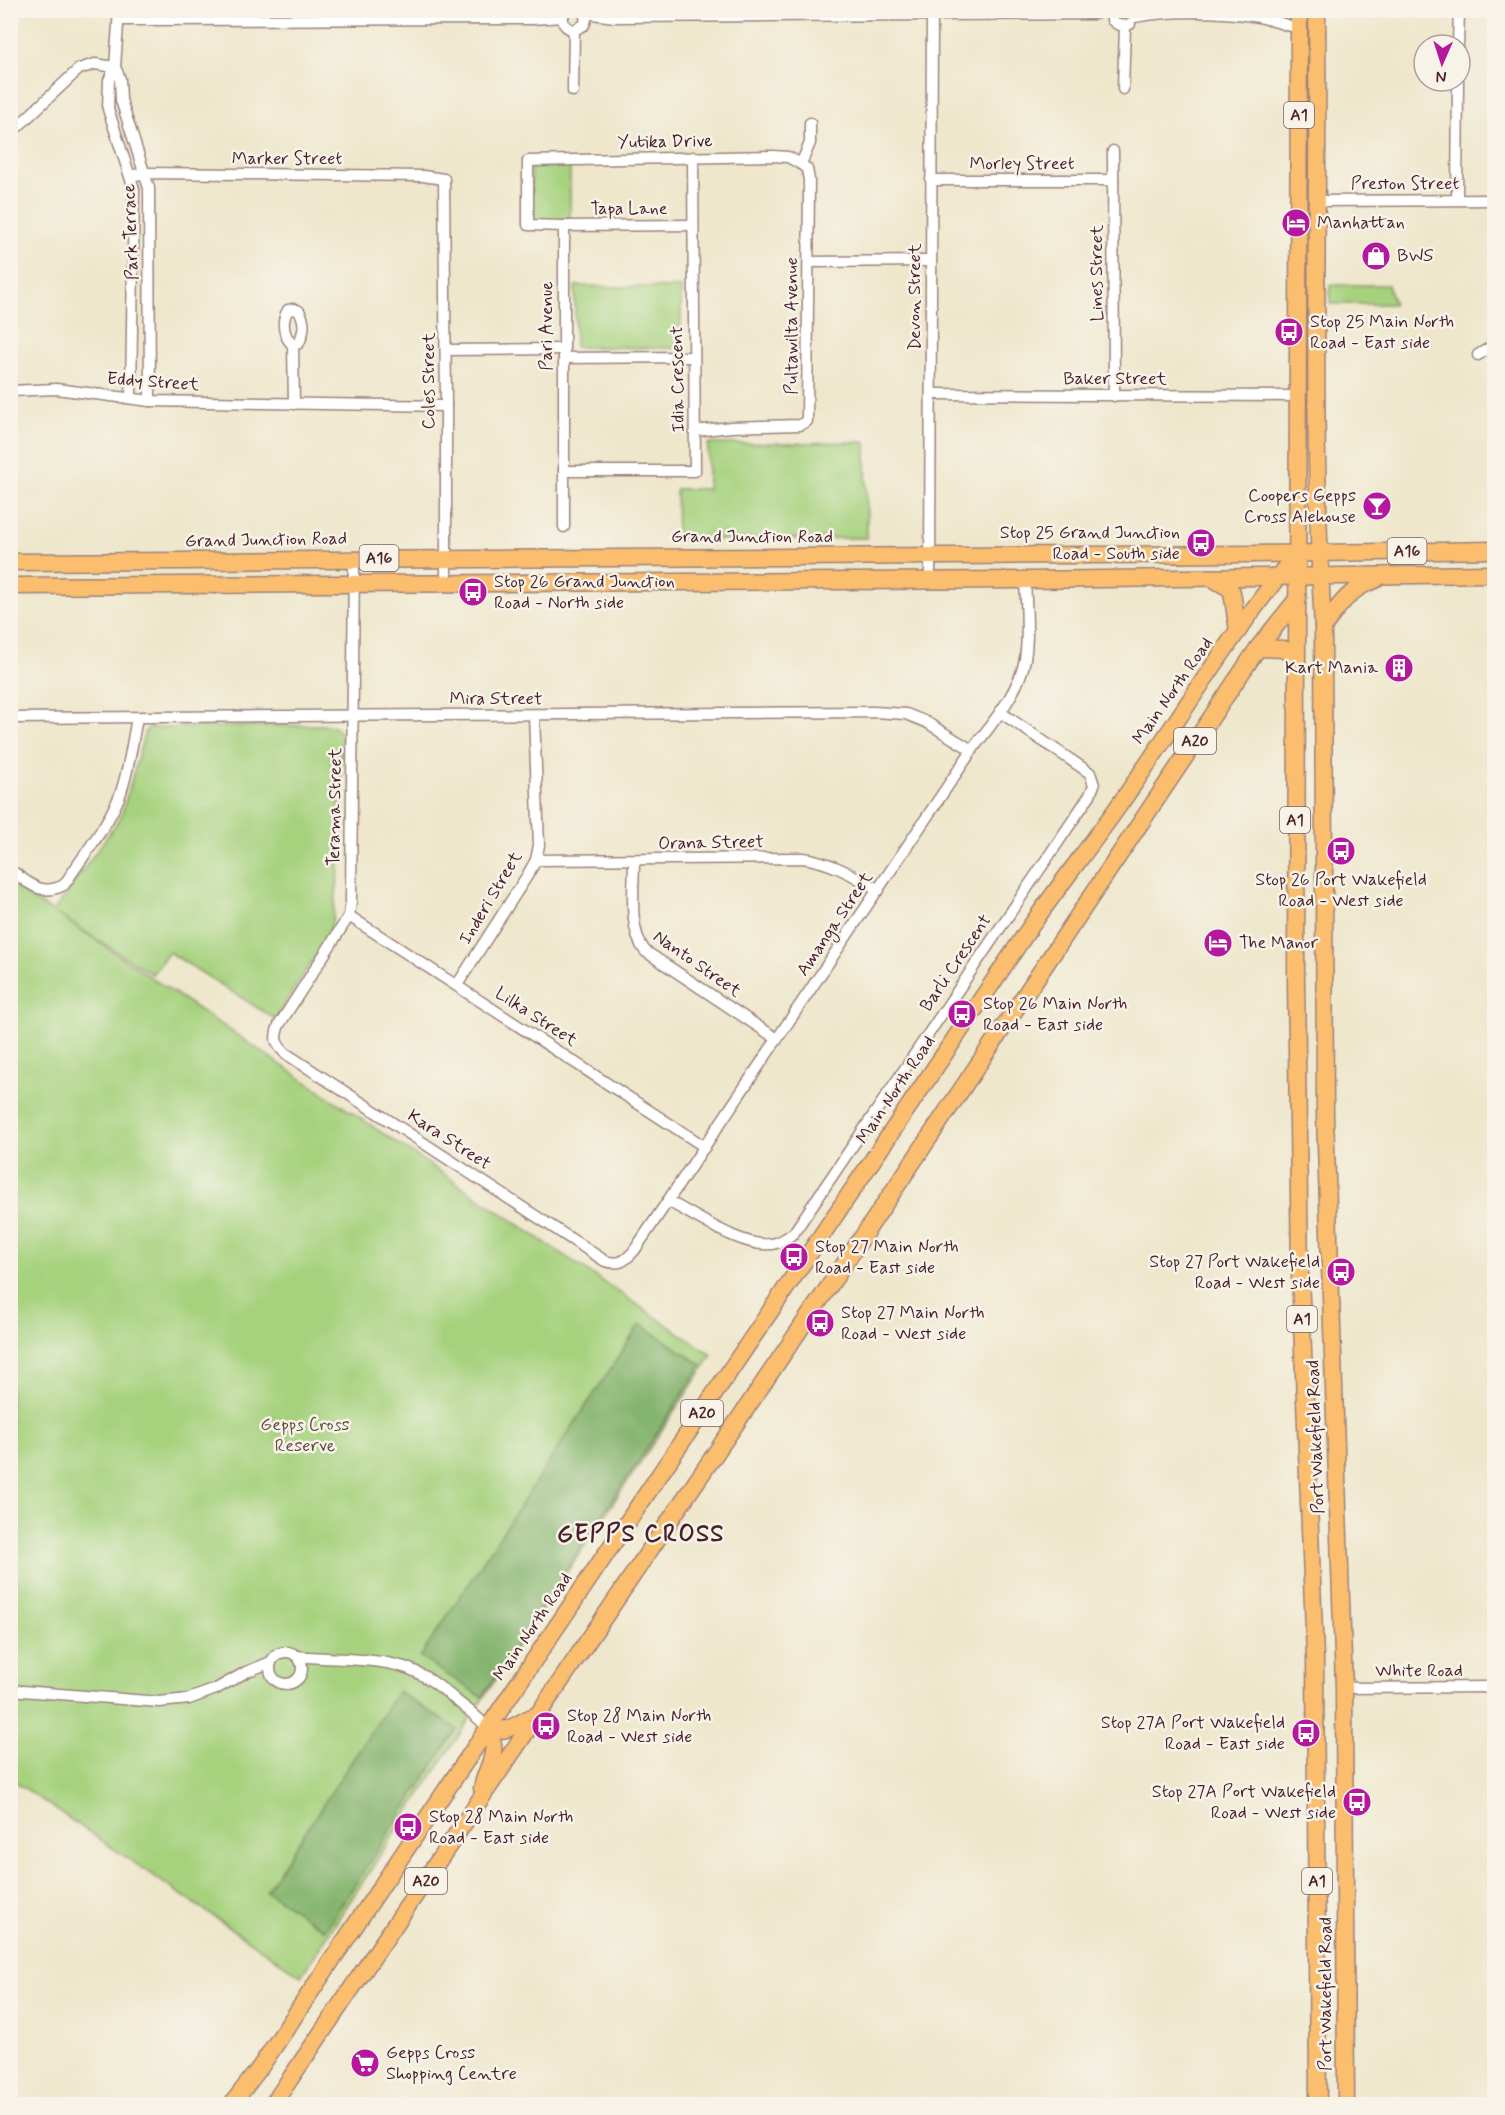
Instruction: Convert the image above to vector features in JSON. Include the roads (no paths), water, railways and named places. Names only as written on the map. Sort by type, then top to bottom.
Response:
[{"type":"highway","name":"A1","points":[[1299,10],[1319,552]]},
{"type":"highway","name":"A1","points":[[1297,553],[1298,396],[1317,10]]},
{"type":"highway","points":[[1299,28],[1317,28]]},
{"type":"highway","name":"Grand Junction Road","points":[[10,562],[1494,550]]},
{"type":"highway","name":"Port Wakefield Road","points":[[1319,552],[1323,627],[1325,1115],[1344,1688],[1346,2104]]},
{"type":"highway","name":"Port Wakefield Road","points":[[1297,553],[1295,873],[1300,1273],[1315,1657],[1318,2104]]},
{"type":"highway","name":"Main North Road","points":[[232,2104],[259,2069],[1066,874],[1114,812],[1238,631],[1297,553]]},
{"type":"highway","points":[[1006,554],[1025,580],[1042,554]]},
{"type":"highway","name":"A16","points":[[10,586],[1297,578],[1494,574]]},
{"type":"highway","name":"A20","points":[[273,2104],[951,1106],[1258,648],[1297,600],[1320,577]]},
{"type":"highway","points":[[1323,627],[1351,592],[1365,583],[1384,577]]},
{"type":"highway","points":[[1212,578],[1232,592],[1238,631]]},
{"type":"highway","points":[[1258,648],[1284,649],[1296,659]]},
{"type":"highway","points":[[1114,812],[1137,827]]},
{"type":"highway","points":[[1295,873],[1323,874]]},
{"type":"highway","points":[[1300,1273],[1329,1274]]},
{"type":"highway","points":[[1315,1657],[1330,1676],[1344,1688],[1331,1695],[1326,1701],[1316,1735]]},
{"type":"highway","points":[[488,1729],[506,1731],[528,1718],[539,1715]]},
{"type":"highway","points":[[481,1799],[483,1784],[494,1749],[488,1729]]},
{"type":"highway","points":[[1335,2104],[1336,2083],[1346,2066]]},
{"type":"street","points":[[1458,33],[1459,10]]},
{"type":"street","points":[[569,19],[586,20],[584,12],[615,17]]},
{"type":"street","points":[[119,15],[569,19],[1099,12],[1112,15],[1118,25],[1125,26],[1133,21],[1136,13],[1211,12],[1255,16],[1299,28]]},
{"type":"street","name":"Park Terrace","points":[[119,15],[115,67],[109,80],[108,109],[134,189],[131,398]]},
{"type":"street","name":"Devon Street","points":[[930,579],[932,15]]},
{"type":"street","points":[[569,19],[573,91]]},
{"type":"street","points":[[1123,89],[1125,26]]},
{"type":"street","points":[[10,134],[79,69],[95,64],[115,67]]},
{"type":"street","name":"Park Terrace","points":[[115,67],[120,79],[121,100],[148,188],[150,401]]},
{"type":"street","points":[[1457,200],[1458,93]]},
{"type":"street","points":[[801,164],[810,143],[810,123]]},
{"type":"street","name":"Lines Street","points":[[1113,151],[1114,396]]},
{"type":"street","name":"Idia Crescent","points":[[564,471],[695,471],[693,157]]},
{"type":"street","name":"Yutika Drive","points":[[564,226],[528,225],[528,161],[788,157],[801,164]]},
{"type":"street","name":"Pultawilta Avenue","points":[[695,431],[731,427],[800,425],[807,421],[809,173],[801,164]]},
{"type":"street","name":"Marker Street","points":[[130,176],[145,174],[423,176],[444,179]]},
{"type":"street","name":"Coles Street","points":[[444,179],[446,583]]},
{"type":"street","name":"Morley Street","points":[[931,180],[1113,180]]},
{"type":"street","name":"Preston Street","points":[[1307,201],[1494,200]]},
{"type":"street","name":"Tapa Lane","points":[[564,226],[693,225]]},
{"type":"street","name":"Pari Avenue","points":[[564,226],[564,527]]},
{"type":"street","points":[[809,262],[931,261]]},
{"type":"street","points":[[292,345],[294,404]]},
{"type":"street","points":[[1478,355],[1494,345]]},
{"type":"street","points":[[446,350],[694,357]]},
{"type":"street","name":"Eddy Street","points":[[10,391],[56,389],[150,401],[446,406]]},
{"type":"street","name":"Baker Street","points":[[931,394],[1298,396]]},
{"type":"street","name":"Terama Street","points":[[275,1034],[349,916],[351,902],[354,559]]},
{"type":"street","name":"Amanga Street","points":[[616,1264],[624,1261],[634,1251],[1018,683],[1025,659],[1025,580]]},
{"type":"street","name":"Mira Street","points":[[10,718],[874,712],[906,714],[926,722],[972,750]]},
{"type":"street","name":"Barli Crescent","points":[[668,1201],[732,1236],[752,1243],[774,1244],[793,1234],[1090,795],[1094,785],[1090,773],[1000,712]]},
{"type":"street","name":"Inderi Street","points":[[457,985],[536,860],[539,845],[534,715]]},
{"type":"street","points":[[10,870],[42,891],[53,890],[64,885],[112,812],[120,794],[129,764],[137,718]]},
{"type":"street","name":"Orana Street","points":[[536,860],[802,858],[820,861],[842,869],[879,890]]},
{"type":"street","name":"Nanto Street","points":[[634,860],[634,924],[637,942],[645,951],[777,1039]]},
{"type":"street","name":"Lilka Street","points":[[349,916],[705,1147]]},
{"type":"street","name":"Kara Street","points":[[275,1034],[276,1044],[285,1053],[605,1261],[616,1264]]},
{"type":"street","points":[[325,1660],[302,1673],[297,1681],[288,1684],[278,1682],[272,1675],[272,1662],[276,1656],[284,1653],[325,1660],[391,1663],[428,1678],[483,1722],[488,1729]]},
{"type":"street","points":[[297,1656],[302,1664],[302,1673]]},
{"type":"street","points":[[10,1690],[122,1699],[189,1700],[272,1662]]},
{"type":"street","points":[[246,1672],[272,1675]]},
{"type":"street","name":"White Road","points":[[1344,1688],[1494,1687]]},
{"type":"place","name":"Manhattan","points":[[1296,223]]},
{"type":"place","name":"BWS","points":[[1376,256]]},
{"type":"place","name":"Stop 25 Main North Road - East side","points":[[1289,332]]},
{"type":"place","name":"Coopers Gepps Cross Alehouse","points":[[1377,506]]},
{"type":"place","name":"Stop 25 Grand Junction Road - South side","points":[[1201,543]]},
{"type":"place","name":"Stop 26 Grand Junction Road - North side","points":[[473,592]]},
{"type":"place","name":"Kart Mania","points":[[1399,668]]},
{"type":"place","name":"Stop 26 Port Wakefield Road - West side","points":[[1341,851]]},
{"type":"place","name":"The Manor","points":[[1218,943]]},
{"type":"place","name":"Stop 26 Main North Road - East side","points":[[962,1014]]},
{"type":"place","name":"Stop 27 Main North Road - East side","points":[[794,1257]]},
{"type":"place","name":"Stop 27 Port Wakefield Road - West side","points":[[1341,1272]]},
{"type":"place","name":"Stop 27 Main North Road - West side","points":[[820,1323]]},
{"type":"place","name":"Stop 28 Main North Road - West side","points":[[546,1726]]},
{"type":"place","name":"Stop 27A Port Wakefield Road - East side","points":[[1306,1733]]},
{"type":"place","name":"Stop 27A Port Wakefield Road - West side","points":[[1357,1802]]},
{"type":"place","name":"Stop 28 Main North Road - East side","points":[[408,1827]]},
{"type":"place","name":"Gepps Cross Shopping Centre","points":[[365,2063]]},
{"type":"district","name":"GEPPS CROSS","points":[[641,1534]]},
{"type":"park label","name":"Gepps Cross Reserve","points":[[305,1435]]}]
